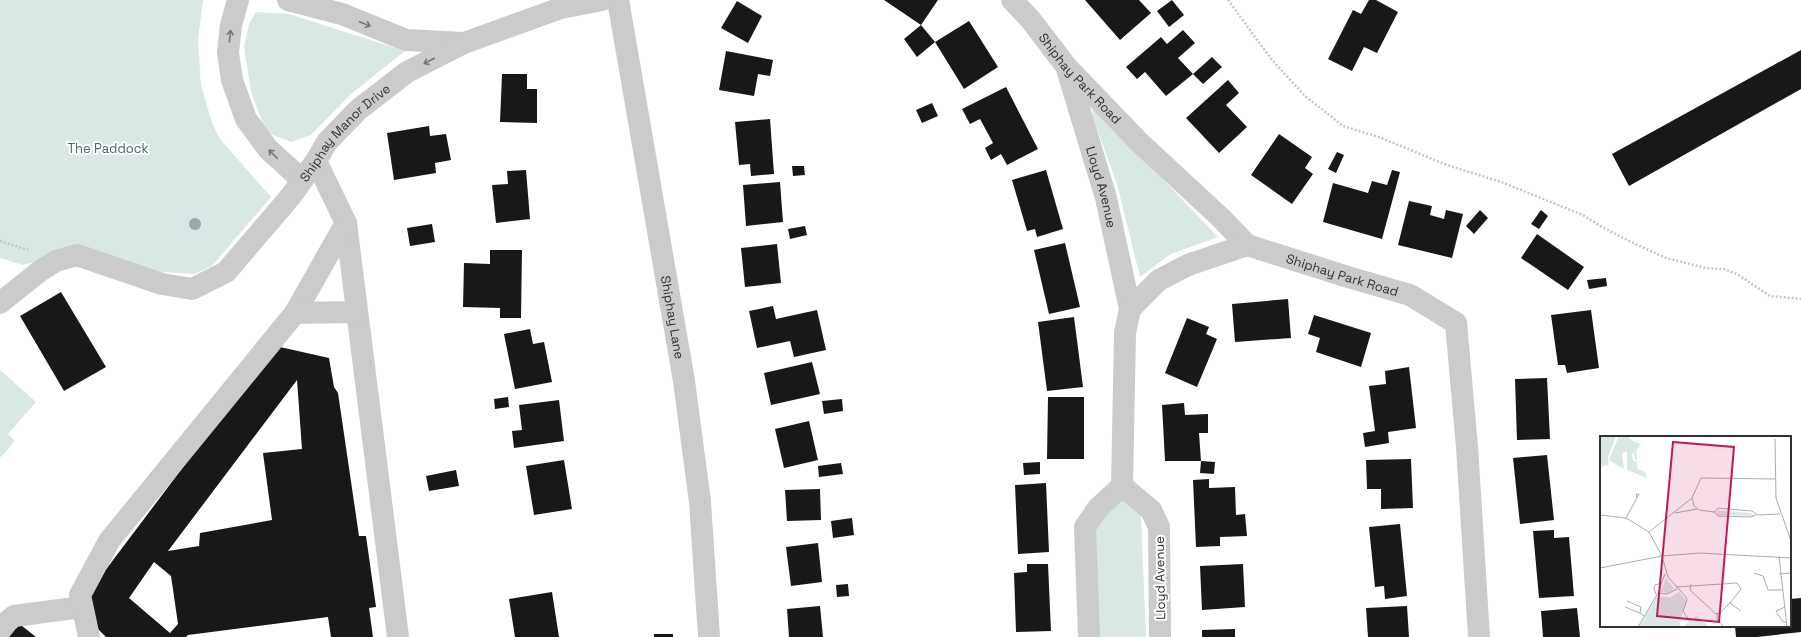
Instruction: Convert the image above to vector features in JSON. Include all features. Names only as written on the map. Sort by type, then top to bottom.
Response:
[{"type":"street","name":"Shiphay Manor Drive","points":[[238,0],[231,25],[228,53],[232,80],[246,119],[268,149],[302,180],[316,161],[326,142],[358,110],[407,72],[464,43],[561,8],[602,0]]},
{"type":"street","name":"Shiphay Manor Drive","points":[[288,0],[339,7],[406,40],[464,43]]},
{"type":"street","name":"Shiphay Lane","points":[[618,0],[684,381],[700,502],[709,637]]},
{"type":"street","name":"Shiphay Park Road","points":[[1012,0],[1066,66],[1140,142],[1221,218],[1247,245],[1410,295],[1456,323],[1467,447],[1479,637]]},
{"type":"street","name":"Lloyd Avenue","points":[[1066,66],[1106,198],[1130,309],[1126,333],[1122,486],[1151,510],[1159,527],[1160,637]]},
{"type":"street","points":[[316,161],[346,223],[398,637]]},
{"type":"street","points":[[0,303],[40,271],[56,261],[77,255],[162,284],[192,289],[226,272],[291,196],[302,180]]},
{"type":"street","points":[[89,637],[80,595],[109,541],[295,313],[346,223]]},
{"type":"street","points":[[1130,309],[1159,280],[1188,265],[1247,245]]},
{"type":"street","points":[[295,313],[357,312]]},
{"type":"street","points":[[1089,637],[1085,527],[1098,508],[1122,486]]},
{"type":"street","points":[[0,631],[14,616],[82,607]]},
{"type":"path","points":[[1228,0],[1272,60],[1305,96],[1343,126],[1379,137],[1447,165],[1501,182],[1583,214],[1614,233],[1666,258],[1706,268],[1724,269],[1738,274],[1770,296],[1801,299]]},
{"type":"green space","name":"The Paddock","points":[[0,0],[203,0],[198,40],[201,85],[212,123],[220,139],[271,197],[212,266],[194,274],[162,272],[76,251],[23,265],[0,258]]},
{"type":"green space","points":[[256,12],[289,14],[405,51],[351,94],[311,135],[291,142],[266,132],[251,92],[244,47],[249,24]]},
{"type":"green space","points":[[1093,106],[1218,237],[1171,254],[1140,277],[1117,184],[1092,116]]},
{"type":"green space","points":[[0,370],[36,402],[8,434],[15,441],[0,458]]},
{"type":"green space","points":[[1121,499],[1132,506],[1141,517],[1146,637],[1092,637],[1094,519]]},
{"type":"building","points":[[884,0],[938,0],[921,25]]},
{"type":"building","points":[[1085,0],[1139,0],[1151,13],[1120,40]]},
{"type":"building","points":[[1172,0],[1184,15],[1169,27],[1157,11]]},
{"type":"building","points":[[1369,0],[1376,0],[1398,12],[1377,53],[1364,47],[1352,71],[1328,59],[1353,10],[1361,14]]},
{"type":"building","points":[[737,1],[762,16],[748,43],[721,28]]},
{"type":"building","points":[[969,21],[998,67],[964,89],[935,42]]},
{"type":"building","points":[[921,25],[935,42],[917,57],[904,39]]},
{"type":"building","points":[[1183,30],[1195,43],[1178,58],[1193,74],[1166,96],[1145,72],[1137,79],[1126,67],[1161,37],[1167,44]]},
{"type":"building","points":[[1801,50],[1801,89],[1629,186],[1612,154]]},
{"type":"building","points":[[726,51],[773,60],[770,76],[758,74],[754,96],[719,90]]},
{"type":"building","points":[[1212,57],[1222,67],[1203,84],[1193,74]]},
{"type":"building","points":[[502,74],[527,74],[527,89],[537,89],[537,123],[500,122]]},
{"type":"building","points":[[1228,80],[1239,93],[1226,105],[1247,127],[1219,153],[1186,118]]},
{"type":"building","points":[[1006,87],[1038,149],[1007,165],[1001,154],[991,160],[985,148],[993,143],[980,119],[970,124],[962,109]]},
{"type":"building","points":[[932,103],[938,116],[922,123],[916,110]]},
{"type":"building","points":[[770,119],[774,174],[751,176],[750,164],[739,165],[735,122]]},
{"type":"building","points":[[429,126],[430,136],[446,134],[451,160],[435,163],[436,173],[394,180],[387,133]]},
{"type":"building","points":[[1279,134],[1312,157],[1305,168],[1313,174],[1292,204],[1251,175]]},
{"type":"building","points":[[1337,152],[1344,155],[1336,173],[1328,169]]},
{"type":"building","points":[[792,166],[804,166],[805,175],[793,176]]},
{"type":"building","points":[[526,170],[530,219],[496,223],[492,185],[508,184],[507,171]]},
{"type":"building","points":[[1046,170],[1063,229],[1037,237],[1035,229],[1027,231],[1012,180]]},
{"type":"building","points":[[1392,170],[1400,172],[1382,239],[1323,222],[1333,183],[1368,193],[1372,181],[1387,185]]},
{"type":"building","points":[[780,182],[783,222],[746,226],[743,185]]},
{"type":"building","points":[[1409,201],[1432,206],[1430,215],[1444,219],[1446,210],[1463,214],[1452,258],[1398,245]]},
{"type":"building","points":[[1480,210],[1488,218],[1474,234],[1466,226]]},
{"type":"building","points":[[1541,210],[1548,216],[1539,229],[1531,224]]},
{"type":"building","points":[[432,224],[435,242],[410,246],[407,228]]},
{"type":"building","points":[[805,226],[807,235],[790,239],[788,229]]},
{"type":"building","points":[[1537,234],[1584,267],[1568,290],[1521,258]]},
{"type":"building","points":[[1065,243],[1080,307],[1049,314],[1034,250]]},
{"type":"building","points":[[777,244],[781,283],[745,287],[741,248]]},
{"type":"building","points":[[490,250],[522,250],[521,318],[500,318],[500,308],[463,307],[464,263],[490,264]]},
{"type":"building","points":[[1606,278],[1607,286],[1589,289],[1587,280]]},
{"type":"building","points":[[61,292],[106,367],[64,391],[20,316]]},
{"type":"building","points":[[1288,299],[1291,338],[1235,342],[1232,304]]},
{"type":"building","points":[[773,306],[776,319],[817,310],[826,350],[794,357],[790,341],[757,348],[749,311]]},
{"type":"building","points":[[1591,310],[1599,368],[1567,373],[1565,365],[1558,365],[1551,315]]},
{"type":"building","points":[[1314,315],[1371,333],[1361,367],[1316,352],[1320,338],[1308,334]]},
{"type":"building","points":[[1074,317],[1083,387],[1047,391],[1038,322]]},
{"type":"building","points":[[1187,318],[1209,327],[1206,334],[1217,339],[1197,387],[1165,373]]},
{"type":"building","points":[[530,329],[533,344],[544,342],[552,382],[515,389],[504,334]]},
{"type":"building","points":[[280,347],[329,358],[334,387],[338,393],[359,536],[366,536],[376,607],[369,608],[373,637],[331,637],[328,617],[188,635],[186,637],[106,637],[93,624],[89,592],[266,357]],"holes":[[[297,380],[302,449],[263,453],[272,520],[200,533],[199,546],[168,551]],[[154,562],[171,576],[178,624],[170,633],[129,598]]]},
{"type":"building","points":[[812,362],[820,394],[771,405],[764,373]]},
{"type":"building","points":[[1409,367],[1416,428],[1388,432],[1389,443],[1365,447],[1363,433],[1375,431],[1369,386],[1386,384],[1385,371]]},
{"type":"building","points":[[1547,378],[1550,439],[1517,440],[1515,379]]},
{"type":"building","points":[[508,397],[509,407],[495,409],[494,399]]},
{"type":"building","points":[[1048,397],[1084,397],[1084,459],[1047,459]]},
{"type":"building","points":[[842,399],[843,411],[824,414],[822,401]]},
{"type":"building","points":[[559,400],[564,441],[514,448],[512,431],[522,430],[519,405]]},
{"type":"building","points":[[1184,403],[1185,415],[1208,414],[1208,433],[1199,433],[1201,461],[1165,461],[1162,405]]},
{"type":"building","points":[[809,421],[818,460],[784,468],[775,429]]},
{"type":"building","points":[[1547,455],[1554,520],[1520,524],[1513,458]]},
{"type":"building","points":[[1411,459],[1413,508],[1381,509],[1381,489],[1367,489],[1366,460]]},
{"type":"building","points":[[564,460],[572,509],[534,515],[526,466]]},
{"type":"building","points":[[1201,461],[1215,462],[1214,474],[1200,473]]},
{"type":"building","points":[[1040,462],[1040,474],[1024,475],[1023,463]]},
{"type":"building","points":[[841,463],[843,474],[819,477],[818,466]]},
{"type":"building","points":[[456,470],[459,486],[429,491],[426,476]]},
{"type":"building","points":[[1209,479],[1209,488],[1235,487],[1236,515],[1245,514],[1247,536],[1220,537],[1220,546],[1196,547],[1193,480]]},
{"type":"building","points":[[1046,483],[1049,552],[1018,554],[1015,485]]},
{"type":"building","points":[[820,489],[821,520],[787,521],[785,490]]},
{"type":"building","points":[[852,518],[854,535],[833,538],[831,521]]},
{"type":"building","points":[[1400,524],[1407,596],[1385,599],[1384,586],[1375,587],[1369,527]]},
{"type":"building","points":[[1554,530],[1554,538],[1569,537],[1574,596],[1539,598],[1533,531]]},
{"type":"building","points":[[818,543],[822,582],[791,586],[786,547]]},
{"type":"building","points":[[1027,564],[1048,564],[1051,631],[1016,632],[1014,573],[1027,572]]},
{"type":"building","points":[[1243,564],[1245,607],[1202,610],[1200,566]]},
{"type":"building","points":[[848,584],[849,596],[837,597],[836,585]]},
{"type":"building","points":[[552,592],[559,637],[515,637],[509,599]]},
{"type":"building","points":[[1801,598],[1801,632],[1757,637],[1736,637],[1735,627],[1791,627],[1791,599]]},
{"type":"building","points":[[820,606],[823,637],[789,637],[787,609]]},
{"type":"building","points":[[1407,606],[1409,637],[1368,637],[1366,608]]},
{"type":"building","points":[[1577,608],[1580,637],[1543,637],[1541,611]]},
{"type":"building","points":[[17,622],[36,637],[6,637]]},
{"type":"building","points":[[1235,629],[1235,637],[1202,637],[1202,630]]},
{"type":"building","points":[[654,634],[673,634],[673,637],[654,637]]}]
